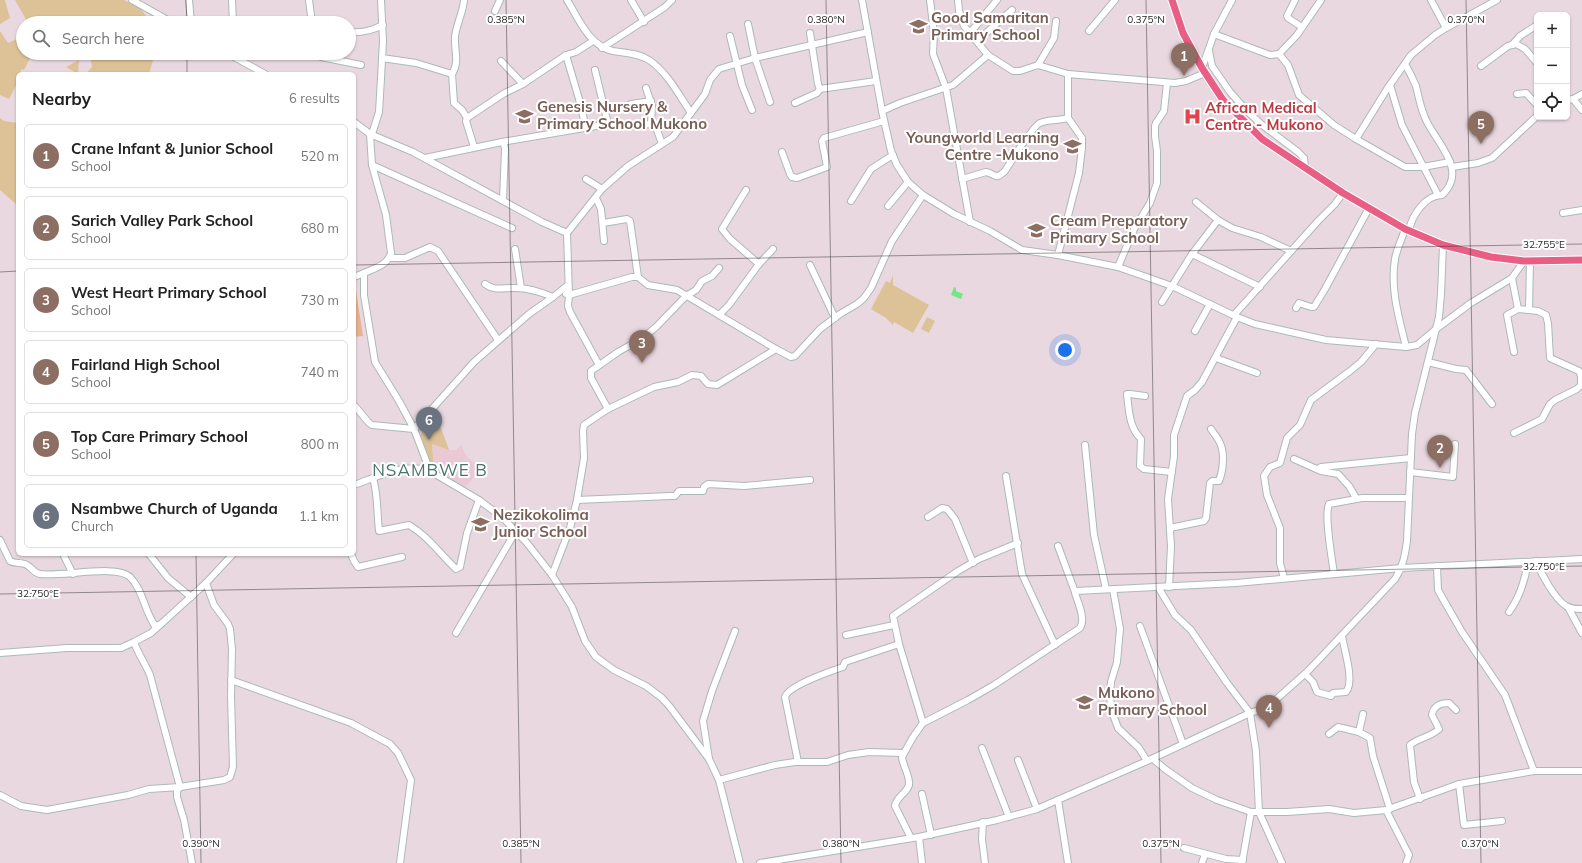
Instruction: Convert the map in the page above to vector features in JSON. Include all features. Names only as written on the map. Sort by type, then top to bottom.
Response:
[{"type":"main road","points":[[1172,0],[1183,32],[1222,100],[1262,139],[1343,193],[1407,230],[1443,245],[1491,258],[1527,261],[1582,260]]},
{"type":"street","points":[[132,0],[161,16]]},
{"type":"street","points":[[189,0],[190,16]]},
{"type":"street","points":[[232,0],[233,16]]},
{"type":"street","points":[[309,0],[311,16]]},
{"type":"street","points":[[356,276],[384,264],[390,258],[391,253],[389,232],[372,165],[371,134],[379,112],[382,58],[383,26],[381,0]]},
{"type":"street","points":[[464,0],[455,36],[456,69],[452,74],[454,103],[462,110],[467,118],[466,121],[474,147]]},
{"type":"street","points":[[495,11],[500,0]]},
{"type":"street","points":[[567,0],[593,41],[602,48],[635,54],[649,60],[666,76],[691,113]]},
{"type":"street","points":[[631,0],[644,22]]},
{"type":"street","points":[[602,48],[665,8],[672,0]]},
{"type":"street","points":[[862,0],[884,121],[897,165],[908,182],[923,195],[954,214],[998,235],[1022,250],[1058,255],[1118,267],[1172,286],[1255,324],[1337,342],[1406,347],[1417,345],[1471,303],[1512,278],[1527,261]]},
{"type":"street","points":[[930,0],[934,33],[933,54],[946,88],[970,222]]},
{"type":"street","points":[[952,0],[958,2],[964,26],[988,54],[1013,71],[1020,71],[1038,65],[1068,74],[1167,83],[1186,81],[1204,71],[1214,34],[1232,0]]},
{"type":"street","points":[[970,33],[997,0]]},
{"type":"street","points":[[1089,31],[1115,0]]},
{"type":"street","points":[[1296,0],[1287,16],[1302,27]]},
{"type":"street","points":[[1214,34],[1270,55],[1279,54],[1302,27],[1321,0]]},
{"type":"street","points":[[1432,0],[1446,28]]},
{"type":"street","points":[[1356,139],[1407,60],[1419,48],[1446,28],[1498,0]]},
{"type":"street","points":[[977,41],[1012,10]]},
{"type":"street","points":[[1038,65],[1054,38],[1056,21]]},
{"type":"street","points":[[748,24],[755,58],[770,102]]},
{"type":"street","points":[[356,33],[371,31],[383,26]]},
{"type":"street","points":[[1481,66],[1513,44],[1520,36],[1534,27]]},
{"type":"street","points":[[599,365],[568,306],[567,234],[602,189],[628,166],[673,137],[705,94],[715,73],[719,69],[755,58],[868,32]]},
{"type":"street","points":[[810,33],[820,89]]},
{"type":"street","points":[[730,36],[742,85],[752,110]]},
{"type":"street","points":[[467,118],[566,55],[576,52],[593,41]]},
{"type":"street","points":[[1513,44],[1525,49],[1534,60]]},
{"type":"street","points":[[1209,51],[1212,66],[1230,92],[1261,124],[1298,152],[1304,158],[1305,167]]},
{"type":"street","points":[[882,111],[900,103],[946,88],[957,82],[988,54]]},
{"type":"street","points":[[1279,54],[1288,65],[1299,95],[1334,125],[1405,167],[1478,163],[1492,158],[1534,119]]},
{"type":"street","points":[[566,55],[586,128]]},
{"type":"street","points":[[382,58],[416,63],[452,74]]},
{"type":"street","points":[[240,60],[262,72]]},
{"type":"street","points":[[345,60],[361,65]]},
{"type":"street","points":[[501,61],[522,84]]},
{"type":"street","points":[[1405,64],[1416,85],[1427,122],[1445,150],[1451,165],[1452,178],[1450,186],[1442,195],[1438,195],[1426,201],[1420,207],[1407,230],[1396,257],[1394,295],[1406,347]]},
{"type":"street","points":[[594,70],[608,124]]},
{"type":"street","points":[[1058,255],[1079,173],[1082,148],[1082,138],[1068,118],[1068,74]]},
{"type":"street","points":[[795,103],[820,89],[876,81]]},
{"type":"street","points":[[1118,267],[1134,229],[1150,203],[1157,183],[1155,126],[1156,122],[1164,111],[1167,83]]},
{"type":"street","points":[[1390,85],[1402,125],[1438,195]]},
{"type":"street","points":[[646,88],[651,100],[651,124]]},
{"type":"street","points":[[1517,94],[1526,93],[1534,102]]},
{"type":"street","points":[[1570,99],[1582,94]]},
{"type":"street","points":[[631,104],[651,100]]},
{"type":"street","points":[[1570,100],[1582,110]]},
{"type":"street","points":[[962,179],[986,172],[995,177],[999,176],[1005,171],[1039,123],[1068,118]]},
{"type":"street","points":[[782,152],[790,174],[792,177],[797,178],[827,167],[822,141],[824,138],[884,121]]},
{"type":"street","points":[[356,123],[371,134],[425,158],[567,234]]},
{"type":"street","points":[[425,158],[474,147],[608,124],[626,126],[651,124],[657,130],[662,144]]},
{"type":"street","points":[[502,142],[505,148],[503,200]]},
{"type":"street","points":[[851,201],[871,169],[893,155]]},
{"type":"street","points":[[372,165],[512,228]]},
{"type":"street","points":[[586,179],[602,189]]},
{"type":"street","points":[[888,206],[908,182]]},
{"type":"street","points":[[746,190],[722,229],[730,242],[759,264]]},
{"type":"street","points":[[1169,587],[1171,546],[1168,499],[1175,445],[1174,435],[1184,402],[1187,396],[1200,385],[1216,358],[1235,316],[1318,220],[1335,204],[1343,193]]},
{"type":"street","points":[[560,292],[569,295],[632,277],[638,277],[648,285],[672,288],[776,349],[791,357],[795,356],[799,354],[820,329],[858,304],[864,298],[871,288],[892,241],[923,195]]},
{"type":"street","points":[[596,198],[599,202],[603,223],[604,241]]},
{"type":"street","points":[[1196,202],[1218,220],[1232,228],[1261,238],[1291,251]]},
{"type":"street","points":[[1296,308],[1299,303],[1314,307],[1369,208]]},
{"type":"street","points":[[1562,213],[1582,210]]},
{"type":"street","points":[[603,223],[627,219],[630,220],[638,277]]},
{"type":"street","points":[[1162,302],[1192,254],[1218,220]]},
{"type":"street","points":[[760,863],[919,837],[1009,817],[1037,809],[1150,760],[1271,704],[1342,636],[1395,579],[1402,568],[1407,541],[1408,498],[1415,413],[1436,329],[1441,294],[1443,245]]},
{"type":"street","points":[[390,258],[405,258],[430,247],[438,251],[498,340]]},
{"type":"street","points":[[515,249],[521,288]]},
{"type":"street","points":[[719,315],[729,305],[759,264],[773,249]]},
{"type":"street","points":[[1192,254],[1260,287]]},
{"type":"street","points":[[1527,261],[1529,310]]},
{"type":"street","points":[[810,265],[835,318]]},
{"type":"street","points":[[608,409],[590,374],[591,371],[618,352],[643,338],[686,296],[696,290],[702,281],[712,276],[718,268]]},
{"type":"street","points":[[364,273],[364,295],[375,362],[414,429],[430,471]]},
{"type":"street","points":[[1512,278],[1518,309]]},
{"type":"street","points":[[484,284],[492,289],[514,287],[539,291],[553,297]]},
{"type":"street","points":[[414,429],[474,362],[529,314],[568,285]]},
{"type":"street","points":[[1195,331],[1210,304]]},
{"type":"street","points":[[1514,352],[1507,316],[1518,309],[1544,313],[1548,317],[1550,358],[1579,371],[1581,385],[1577,389],[1550,404],[1542,419],[1514,433]]},
{"type":"street","points":[[1284,578],[1280,563],[1280,528],[1267,495],[1264,476],[1270,468],[1280,463],[1287,438],[1300,425],[1311,400],[1361,362],[1376,344]]},
{"type":"street","points":[[552,575],[570,528],[578,500],[584,458],[584,425],[608,409],[654,387],[678,382],[692,375],[701,376],[708,384],[712,386],[717,385],[776,349]]},
{"type":"street","points":[[1216,358],[1257,373]]},
{"type":"street","points":[[1428,362],[1466,370],[1492,404]]},
{"type":"street","points":[[1145,396],[1127,394],[1131,423],[1141,439],[1140,466],[1144,469],[1172,472]]},
{"type":"street","points":[[356,407],[372,425],[414,429]]},
{"type":"street","points":[[1170,528],[1204,521],[1208,516],[1210,483],[1212,481],[1219,481],[1222,473],[1222,450],[1220,443],[1211,429]]},
{"type":"street","points":[[1410,472],[1453,477],[1455,444]]},
{"type":"street","points":[[1085,445],[1094,535],[1106,589]]},
{"type":"street","points":[[1318,469],[1321,467],[1411,458]]},
{"type":"street","points":[[1294,459],[1331,474],[1338,474],[1349,486],[1356,498]]},
{"type":"street","points":[[356,484],[373,478],[412,468],[430,471],[479,500],[503,518],[527,543],[552,575],[572,607],[585,641],[591,651],[603,663],[646,686],[662,698],[709,759],[719,780],[740,863]]},
{"type":"street","points":[[1006,476],[1023,577],[1055,645]]},
{"type":"street","points":[[373,478],[377,494],[376,502],[379,531],[409,525],[432,543],[456,569],[460,567],[467,533],[479,500]]},
{"type":"street","points":[[578,500],[675,496],[678,491],[702,491],[708,484],[744,486],[810,480]]},
{"type":"street","points":[[1334,574],[1327,508],[1329,504],[1356,498],[1408,498]]},
{"type":"street","points":[[928,518],[942,508],[947,509],[955,520],[973,563]]},
{"type":"street","points":[[456,633],[516,531]]},
{"type":"street","points":[[0,540],[10,561],[26,565],[40,574],[74,574],[104,571],[124,572],[129,575],[139,588],[150,619],[155,626],[161,624]]},
{"type":"street","points":[[923,723],[892,618],[896,612],[973,563],[1018,543]]},
{"type":"street","points":[[910,838],[896,803],[908,788],[909,784],[908,775],[903,760],[903,753],[923,723],[968,700],[1055,645],[1080,628],[1082,625],[1083,620],[1075,592],[1058,546]]},
{"type":"street","points":[[64,556],[74,574]]},
{"type":"street","points":[[151,556],[168,578],[191,597]]},
{"type":"street","points":[[0,653],[67,648],[121,648],[151,633],[206,583],[230,556]]},
{"type":"street","points":[[352,556],[358,567],[402,557]]},
{"type":"street","points":[[1075,592],[1106,589],[1158,588],[1402,568],[1582,559]]},
{"type":"street","points":[[1536,561],[1552,589],[1568,607],[1582,633]]},
{"type":"street","points":[[1509,612],[1520,592],[1528,562]]},
{"type":"street","points":[[1436,566],[1438,590],[1442,599],[1462,632],[1505,695],[1534,771]]},
{"type":"street","points":[[0,795],[20,806],[47,810],[122,796],[149,789],[180,787],[224,780],[230,777],[233,767],[231,680],[232,649],[230,629],[214,605],[206,583]]},
{"type":"street","points":[[1158,588],[1175,615],[1191,630],[1227,683],[1250,713],[1256,751],[1259,812],[1282,863]]},
{"type":"street","points":[[1113,589],[1120,629],[1117,662],[1110,688],[1111,709],[1118,728],[1150,760],[1192,788],[1218,800],[1251,812],[1287,812],[1329,809],[1354,813],[1388,809],[1459,784],[1534,771],[1582,771]]},
{"type":"street","points":[[1568,607],[1582,609]]},
{"type":"street","points":[[846,635],[894,625]]},
{"type":"street","points":[[1140,626],[1183,744]]},
{"type":"street","points":[[709,759],[703,721],[712,691],[735,631]]},
{"type":"street","points":[[1304,674],[1313,682],[1317,692],[1331,696],[1333,693],[1346,692],[1350,686],[1350,676],[1342,636]]},
{"type":"street","points":[[134,642],[150,675],[180,787],[177,791],[177,797],[184,820],[192,863]]},
{"type":"street","points":[[798,762],[785,697],[786,693],[814,677],[843,666],[845,662],[899,644]]},
{"type":"street","points":[[231,680],[351,723],[390,744],[398,753],[411,780],[400,863]]},
{"type":"street","points":[[1420,799],[1414,782],[1410,745],[1415,740],[1431,734],[1439,729],[1432,715],[1435,708],[1443,703],[1449,703],[1456,710]]},
{"type":"street","points":[[1359,732],[1364,714]]},
{"type":"street","points":[[1329,734],[1338,727],[1359,732],[1370,738],[1373,756],[1388,809],[1409,855],[1406,863]]},
{"type":"street","points":[[982,748],[1009,817]]},
{"type":"street","points":[[719,780],[775,765],[798,762],[827,762],[848,755],[869,752],[903,753]]},
{"type":"street","points":[[1018,760],[1037,809]]},
{"type":"street","points":[[1459,784],[1464,825],[1502,821]]},
{"type":"street","points":[[922,794],[931,834]]},
{"type":"street","points":[[1058,800],[1068,863]]},
{"type":"street","points":[[1184,848],[1242,862],[1251,812]]},
{"type":"street","points":[[983,822],[982,843],[985,863]]},
{"type":"street","points":[[919,837],[922,863]]},
{"type":"street","points":[[1202,863],[1204,854]]},
{"type":"shaded area","points":[[0,0],[5,0],[10,18],[0,24]]},
{"type":"shaded area","points":[[15,0],[124,0],[141,9],[146,16],[24,16]]},
{"type":"shaded area","points":[[0,31],[8,43],[16,39],[16,60],[29,60],[24,70],[22,69],[20,72],[16,72],[16,86],[9,99],[0,95]]},
{"type":"shaded area","points":[[79,60],[78,72],[75,72],[66,67]]},
{"type":"shaded area","points":[[91,60],[153,60],[150,72],[88,72],[92,67]]},
{"type":"shaded area","points":[[0,118],[4,121],[16,123],[16,204],[0,190]]},
{"type":"shaded area","points":[[893,275],[893,285],[929,305],[913,333],[894,322],[893,325],[886,318],[871,309],[886,281],[890,283]]},
{"type":"shaded area","points":[[954,287],[956,288],[956,291],[963,294],[961,299],[951,295]]},
{"type":"shaded area","points":[[356,290],[363,336],[356,337]]},
{"type":"shaded area","points":[[927,317],[935,321],[929,333],[921,329]]},
{"type":"shaded area","points":[[434,409],[449,450],[432,444],[434,470],[430,468],[419,438]]},
{"type":"shaded area","points":[[432,444],[449,450],[456,450],[461,445],[466,456],[477,465],[474,477],[465,488],[434,470]]},
{"type":"place","name":"Good Samaritan Primary School","points":[[918,27]]},
{"type":"place","name":"Crane Infant & Junior School","points":[[1184,76]]},
{"type":"place","name":"Genesis Nursery & Primary School Mukono","points":[[524,116]]},
{"type":"place","name":"African Medical Centre - Mukono","points":[[1192,117]]},
{"type":"place","name":"Top Care Primary School","points":[[1481,144]]},
{"type":"place","name":"Youngworld Learning Centre -Mukono","points":[[1072,147]]},
{"type":"place","name":"Cream Preparatory Primary School","points":[[1037,230]]},
{"type":"place","name":"West Heart Primary School","points":[[642,363]]},
{"type":"place","name":"Nsambwe Church of Uganda","points":[[429,440]]},
{"type":"place","name":"Sarich Valley Park School","points":[[1440,468]]},
{"type":"place","name":"Nezikokolima Junior School","points":[[480,524]]},
{"type":"place","name":"Mukono Primary School","points":[[1085,702]]},
{"type":"place","name":"Fairland High School","points":[[1269,728]]},
{"type":"district","name":"NSAMBWE B","points":[[430,470]]}]
